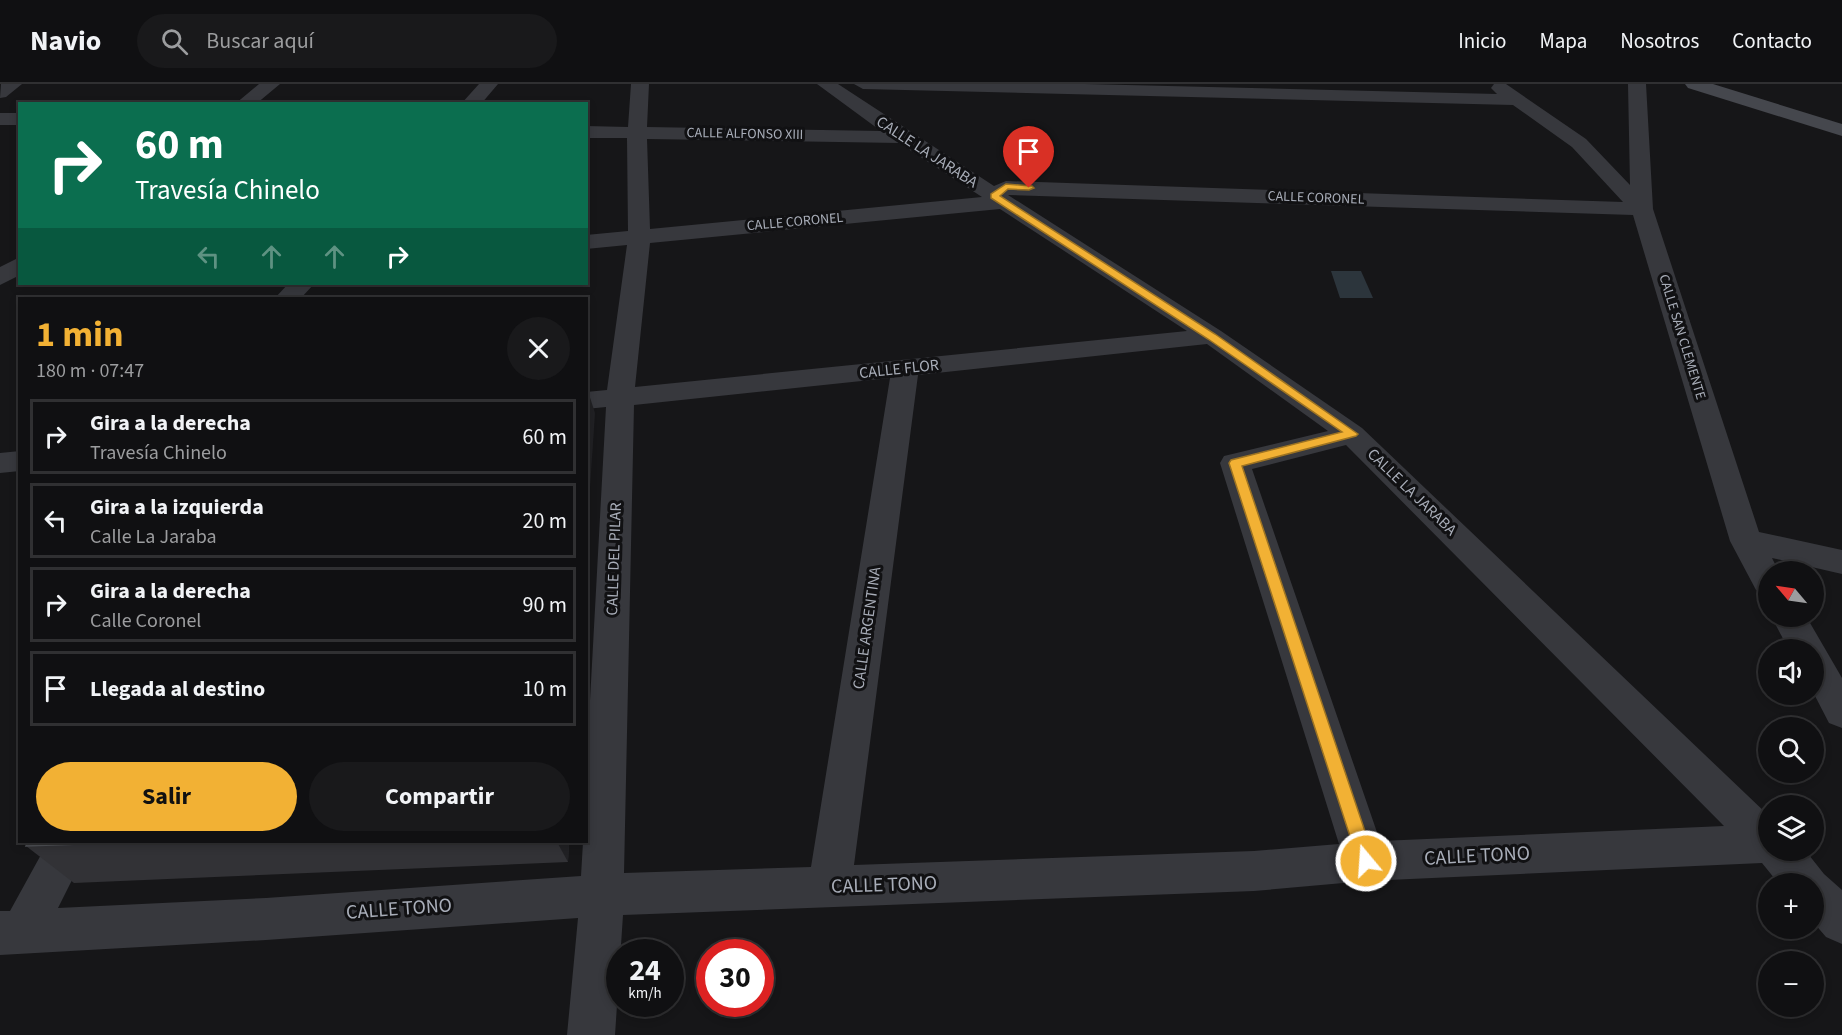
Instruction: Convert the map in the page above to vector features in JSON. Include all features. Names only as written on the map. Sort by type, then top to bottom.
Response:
[{"type":"street","points":[[0,93],[13,84]]},
{"type":"street","points":[[247,102],[271,84]]},
{"type":"street","points":[[472,102],[489,84]]},
{"type":"street","name":"CALLE DEL PILAR","points":[[591,1035],[602,895],[620,398],[639,237],[637,132],[640,84]]},
{"type":"street","name":"CALLE LA JARABA","points":[[826,84],[903,137],[1212,336],[1352,434],[1758,832]]},
{"type":"street","points":[[863,84],[1248,88],[1517,100]]},
{"type":"street","points":[[1494,84],[1578,143],[1642,209]]},
{"type":"street","name":"CALLE SAN CLEMENTE","points":[[1637,84],[1642,209],[1746,541],[1758,563]]},
{"type":"street","points":[[1694,84],[1842,130]]},
{"type":"street","points":[[0,119],[18,119]]},
{"type":"street","name":"CALLE ALFONSO XIII","points":[[588,132],[903,137]]},
{"type":"street","name":"CALLE CORONEL","points":[[588,242],[999,199],[1006,187],[1642,209]]},
{"type":"street","points":[[0,278],[18,265]]},
{"type":"street","points":[[288,297],[301,285]]},
{"type":"street","name":"CALLE FLOR","points":[[588,401],[1212,336]]},
{"type":"street","name":"CALLE ARGENTINA","points":[[829,887],[905,369]]},
{"type":"street","points":[[1352,434],[1235,463],[1366,861]]},
{"type":"street","points":[[0,463],[18,461]]},
{"type":"street","points":[[1746,541],[1842,562]]},
{"type":"street","points":[[1824,680],[1842,712]]},
{"type":"street","name":"CALLE TONO","points":[[12,932],[266,918],[602,895],[1254,871],[1366,861],[1758,842]]},
{"type":"street","points":[[12,932],[69,843]]},
{"type":"street","points":[[1787,861],[1797,873]]},
{"type":"street","points":[[1824,902],[1842,922]]},
{"type":"shaded area","points":[[1331,271],[1361,271],[1373,298],[1340,298]]},
{"type":"building","points":[[28,843],[110,843],[26,846]]},
{"type":"route","points":[[1029,188],[1006,187],[994,196],[1212,336],[1352,434],[1235,463],[1366,861]]}]
